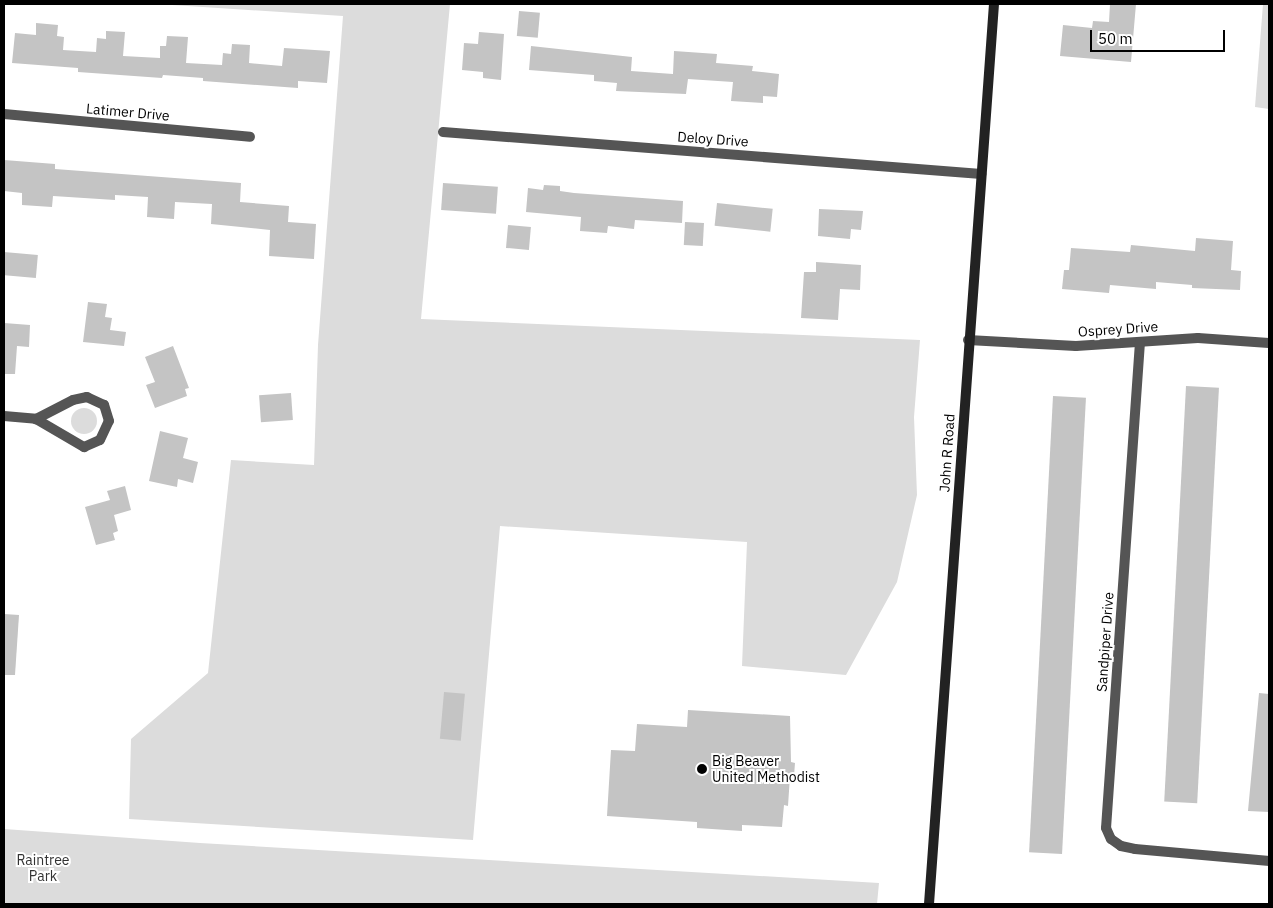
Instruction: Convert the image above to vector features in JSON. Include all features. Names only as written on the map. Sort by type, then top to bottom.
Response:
[{"type":"main road","name":"John R Road","points":[[928,904],[994,4]]},
{"type":"street","name":"Latimer Drive","points":[[4,114],[250,136]]},
{"type":"street","name":"Deloy Drive","points":[[443,132],[982,174]]},
{"type":"street","name":"Osprey Drive","points":[[968,340],[1076,346],[1198,338],[1269,343]]},
{"type":"street","name":"Sandpiper Drive","points":[[1140,342],[1104,816],[1111,839],[1121,846],[1269,860]]},
{"type":"street","points":[[4,416],[36,419],[84,447],[100,440],[108,421],[104,405],[87,398],[73,400],[36,419]]},
{"type":"green space","points":[[157,4],[450,4],[421,319],[920,340],[914,417],[917,495],[897,582],[846,675],[742,666],[747,542],[500,526],[473,840],[129,819],[131,739],[208,673],[231,460],[314,465],[318,345],[343,16]]},
{"type":"green space","points":[[1263,4],[1269,4],[1269,109],[1255,107]]},
{"type":"green space","points":[[84,408],[93,412],[97,421],[93,430],[84,434],[75,430],[71,421],[75,412]]},
{"type":"green space","name":"Raintree Park","points":[[4,829],[200,843],[879,883],[877,904],[4,904]]},
{"type":"building","points":[[1110,4],[1136,4],[1131,62],[1060,56],[1063,25],[1092,28],[1093,21],[1109,22]]},
{"type":"building","points":[[519,11],[540,13],[538,38],[517,36]]},
{"type":"building","points":[[36,23],[58,25],[57,36],[64,37],[63,50],[96,52],[97,38],[106,39],[106,31],[125,32],[123,56],[160,58],[160,46],[166,46],[167,36],[188,37],[186,63],[222,65],[223,53],[231,54],[232,44],[250,45],[249,63],[282,66],[284,48],[330,51],[327,83],[298,81],[298,88],[203,81],[203,78],[163,75],[162,78],[78,72],[78,68],[12,63],[15,33],[36,35]]},
{"type":"building","points":[[479,32],[504,34],[501,80],[483,78],[483,72],[462,70],[464,43],[478,44]]},
{"type":"building","points":[[531,46],[632,57],[631,71],[673,74],[674,51],[717,54],[716,63],[753,66],[752,71],[779,74],[777,97],[763,96],[763,103],[731,101],[733,82],[688,79],[686,94],[616,91],[617,83],[594,81],[594,75],[529,70]]},
{"type":"building","points":[[4,160],[55,164],[55,169],[241,183],[240,202],[289,206],[288,222],[316,224],[314,259],[269,256],[270,230],[211,224],[212,204],[175,202],[174,219],[147,217],[148,197],[115,195],[115,200],[53,196],[52,207],[22,205],[22,193],[4,191]]},
{"type":"building","points":[[443,183],[498,187],[496,214],[441,210]]},
{"type":"building","points":[[544,185],[560,186],[560,191],[574,193],[683,201],[682,223],[635,220],[634,229],[608,226],[607,233],[580,231],[581,217],[526,212],[528,188],[543,190]]},
{"type":"building","points":[[717,203],[773,209],[770,232],[715,226]]},
{"type":"building","points":[[819,209],[863,211],[861,230],[851,229],[850,239],[818,236]]},
{"type":"building","points":[[685,222],[704,223],[703,246],[684,245]]},
{"type":"building","points":[[508,225],[531,227],[529,250],[506,248]]},
{"type":"building","points":[[1196,238],[1233,241],[1231,270],[1241,271],[1240,290],[1192,288],[1192,285],[1156,282],[1156,289],[1110,285],[1109,293],[1062,289],[1064,270],[1069,270],[1071,248],[1130,252],[1131,245],[1195,251]]},
{"type":"building","points":[[4,252],[38,255],[36,278],[4,275]]},
{"type":"building","points":[[816,262],[861,265],[860,290],[840,289],[838,320],[801,318],[804,272],[816,272]]},
{"type":"building","points":[[88,302],[107,304],[105,317],[112,318],[110,330],[126,332],[124,346],[83,342]]},
{"type":"building","points":[[4,323],[30,325],[29,347],[17,346],[15,374],[4,374]]},
{"type":"building","points":[[173,346],[189,388],[185,389],[187,396],[155,408],[146,385],[155,382],[145,357]]},
{"type":"building","points":[[1186,386],[1219,388],[1197,803],[1164,801]]},
{"type":"building","points":[[291,393],[293,420],[261,422],[259,395]]},
{"type":"building","points":[[1053,396],[1086,398],[1062,854],[1029,852]]},
{"type":"building","points":[[160,431],[188,438],[183,458],[198,462],[193,483],[178,479],[177,487],[149,481]]},
{"type":"building","points":[[125,486],[131,510],[114,515],[118,531],[113,533],[115,540],[96,545],[85,507],[110,500],[107,491]]},
{"type":"building","points":[[4,614],[19,615],[15,675],[4,675]]},
{"type":"building","points":[[444,692],[465,694],[461,741],[440,739]]},
{"type":"building","points":[[1259,693],[1269,694],[1269,812],[1248,811]]},
{"type":"building","name":"Big Beaver United Methodist","points":[[688,710],[790,716],[791,762],[795,763],[794,776],[790,776],[788,806],[784,805],[782,827],[742,825],[742,831],[697,828],[697,822],[607,816],[611,750],[635,751],[637,724],[687,727]]},
{"type":"place","name":"Big Beaver United Methodist","points":[[702,769]]}]
